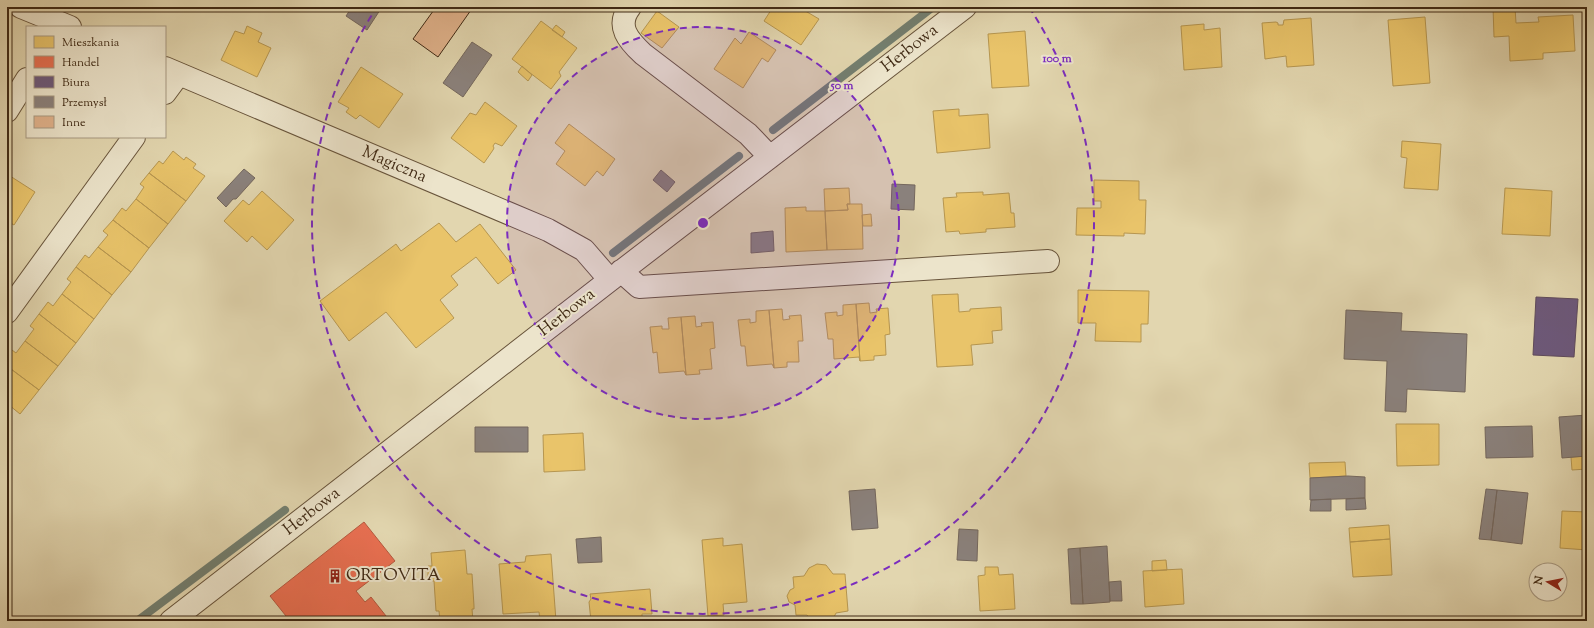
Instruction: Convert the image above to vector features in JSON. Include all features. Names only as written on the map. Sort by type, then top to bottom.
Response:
[{"type":"street","points":[[21,7],[65,21]]},
{"type":"street","points":[[630,7],[627,11],[624,26],[629,40],[643,54],[748,134],[770,157]]},
{"type":"street","name":"Herbowa","points":[[172,621],[615,276],[965,7]]},
{"type":"street","points":[[166,91],[172,71]]},
{"type":"street","name":"Magiczna","points":[[172,71],[548,230],[584,250],[615,276],[639,286],[1048,261]]},
{"type":"street","points":[[7,111],[26,81]]},
{"type":"street","points":[[7,312],[133,138]]},
{"type":"building: Mieszkania","points":[[773,7],[803,7],[802,9],[819,19],[801,45],[764,21]]},
{"type":"building: Mieszkania","points":[[1493,7],[1515,7],[1516,23],[1539,22],[1538,17],[1573,15],[1575,51],[1543,53],[1543,59],[1510,61],[1509,36],[1494,37]]},
{"type":"building: Mieszkania","points":[[657,11],[679,27],[662,48],[641,33]]},
{"type":"building: Mieszkania","points":[[1425,17],[1430,83],[1393,86],[1388,20]]},
{"type":"building: Mieszkania","points":[[1311,18],[1314,65],[1287,67],[1286,56],[1265,59],[1262,23],[1276,22],[1278,25],[1283,25],[1284,20]]},
{"type":"building: Mieszkania","points":[[541,21],[577,48],[559,72],[561,76],[551,89],[512,59]]},
{"type":"building: Mieszkania","points":[[1204,24],[1204,30],[1220,28],[1222,67],[1184,70],[1181,26]]},
{"type":"building: Mieszkania","points":[[556,25],[565,32],[562,37],[552,30]]},
{"type":"building: Mieszkania","points":[[247,26],[262,33],[258,42],[271,48],[257,77],[221,60],[235,31],[244,34]]},
{"type":"building: Mieszkania","points":[[1025,31],[1029,86],[992,88],[988,34]]},
{"type":"building: Mieszkania","points":[[749,32],[776,50],[768,62],[762,58],[743,88],[714,69],[735,38],[741,44]]},
{"type":"building: Mieszkania","points":[[522,66],[532,75],[528,81],[518,72]]},
{"type":"building: Mieszkania","points":[[361,67],[403,94],[379,128],[360,115],[356,119],[346,112],[349,108],[338,102]]},
{"type":"building: Mieszkania","points":[[485,102],[517,126],[502,146],[495,143],[493,150],[484,163],[451,138],[470,113],[476,115]]},
{"type":"building: Mieszkania","points":[[959,109],[959,116],[988,114],[990,148],[937,153],[933,111]]},
{"type":"building: Mieszkania","points":[[569,124],[615,159],[603,176],[597,171],[585,186],[556,164],[565,151],[555,143]]},
{"type":"building: Mieszkania","points":[[1402,141],[1441,144],[1438,190],[1404,188],[1407,158],[1401,157]]},
{"type":"building: Mieszkania","points":[[173,151],[184,160],[186,157],[196,164],[193,168],[205,176],[186,201],[149,173],[159,161],[163,164]]},
{"type":"building: Mieszkania","points":[[149,173],[186,201],[168,224],[136,199],[144,187],[140,184]]},
{"type":"building: Mieszkania","points":[[7,174],[35,192],[14,225],[7,221]]},
{"type":"building: Mieszkania","points":[[1094,180],[1139,181],[1139,200],[1146,200],[1145,234],[1124,233],[1124,236],[1076,235],[1077,208],[1101,208],[1101,201],[1094,201]]},
{"type":"building: Mieszkania","points":[[849,188],[850,204],[847,204],[848,210],[825,211],[824,189]]},
{"type":"building: Mieszkania","points":[[1505,188],[1552,191],[1550,236],[1502,234]]},
{"type":"building: Mieszkania","points":[[262,191],[294,220],[267,250],[252,236],[247,242],[224,221],[243,200],[249,205]]},
{"type":"building: Mieszkania","points":[[983,192],[983,195],[1009,193],[1011,213],[1014,213],[1015,227],[986,229],[986,232],[960,234],[959,231],[946,232],[943,198],[957,197],[956,193]]},
{"type":"building: Mieszkania","points":[[136,199],[168,224],[149,248],[113,220],[122,208],[126,211]]},
{"type":"building: Mieszkania","points":[[847,204],[862,204],[863,249],[827,250],[825,211],[848,210]]},
{"type":"building: Mieszkania","points":[[806,207],[806,211],[825,211],[827,250],[786,252],[785,208]]},
{"type":"building: Mieszkania","points":[[871,214],[872,226],[863,226],[862,215]]},
{"type":"building: Mieszkania","points":[[113,220],[149,248],[131,272],[98,247],[108,235],[103,231]]},
{"type":"building: Mieszkania","points":[[439,223],[456,242],[480,224],[516,270],[498,284],[476,257],[451,276],[458,285],[440,300],[454,318],[416,348],[386,312],[349,341],[320,301],[396,244],[401,251]]},
{"type":"building: Mieszkania","points":[[98,247],[131,272],[112,295],[76,267],[85,255],[89,258]]},
{"type":"building: Mieszkania","points":[[76,267],[112,295],[94,319],[62,294],[71,282],[67,279]]},
{"type":"building: Mieszkania","points":[[1078,290],[1149,291],[1148,324],[1141,324],[1141,342],[1095,341],[1096,323],[1078,323]]},
{"type":"building: Mieszkania","points":[[62,294],[94,319],[76,343],[39,314],[48,302],[53,306]]},
{"type":"building: Mieszkania","points":[[958,294],[959,312],[970,311],[970,309],[1001,307],[1002,330],[992,331],[993,343],[971,345],[973,365],[937,367],[932,295]]},
{"type":"building: Mieszkania","points":[[869,303],[870,313],[877,312],[876,309],[888,308],[890,334],[885,335],[886,355],[874,356],[874,360],[860,361],[856,304]]},
{"type":"building: Mieszkania","points":[[856,304],[860,361],[859,357],[834,359],[833,339],[828,339],[825,313],[837,312],[837,316],[843,315],[843,305]]},
{"type":"building: Mieszkania","points":[[782,309],[783,320],[790,319],[789,316],[801,315],[803,341],[798,341],[799,362],[787,362],[787,367],[774,368],[769,310]]},
{"type":"building: Mieszkania","points":[[769,310],[774,368],[772,364],[747,366],[745,346],[741,346],[738,320],[750,319],[750,323],[756,322],[756,311]]},
{"type":"building: Mieszkania","points":[[39,314],[76,343],[58,366],[25,341],[34,329],[30,326]]},
{"type":"building: Mieszkania","points":[[695,316],[696,327],[702,326],[701,323],[713,322],[715,348],[710,349],[712,369],[699,370],[700,374],[686,375],[681,317]]},
{"type":"building: Mieszkania","points":[[681,317],[686,375],[684,371],[659,373],[657,352],[653,353],[650,327],[662,326],[662,329],[669,329],[668,318]]},
{"type":"building: Mieszkania","points":[[25,341],[58,366],[39,390],[7,366],[7,356],[12,350],[16,353]]},
{"type":"building: Mieszkania","points":[[7,366],[39,390],[20,414],[9,405],[7,408]]},
{"type":"building: Mieszkania","points":[[1396,424],[1439,424],[1439,465],[1397,466]]},
{"type":"building: Mieszkania","points":[[583,433],[585,470],[544,472],[543,435]]},
{"type":"building: Mieszkania","points":[[1586,456],[1587,469],[1572,470],[1571,457]]},
{"type":"building: Mieszkania","points":[[1345,462],[1346,476],[1310,478],[1309,463]]},
{"type":"building: Mieszkania","points":[[1562,511],[1587,512],[1587,550],[1560,548]]},
{"type":"building: Mieszkania","points":[[1389,525],[1390,539],[1350,542],[1349,528]]},
{"type":"building: Mieszkania","points":[[723,538],[723,546],[742,544],[747,602],[723,604],[724,615],[708,616],[702,540]]},
{"type":"building: Mieszkania","points":[[1390,539],[1392,575],[1353,577],[1350,542]]},
{"type":"building: Mieszkania","points":[[465,550],[467,574],[472,574],[474,606],[474,609],[472,609],[473,621],[440,621],[439,611],[436,611],[434,581],[428,580],[428,566],[432,566],[431,553]]},
{"type":"building: Mieszkania","points":[[551,554],[556,621],[540,621],[539,612],[503,614],[499,564],[525,562],[526,556]]},
{"type":"building: Mieszkania","points":[[1166,560],[1167,570],[1152,571],[1152,561]]},
{"type":"building: Mieszkania","points":[[817,564],[826,565],[833,574],[845,574],[848,611],[836,613],[832,621],[811,621],[807,615],[796,615],[795,605],[789,602],[787,596],[790,590],[794,588],[793,577],[804,576],[809,568]]},
{"type":"building: Mieszkania","points":[[985,567],[998,567],[999,575],[1013,574],[1015,609],[980,611],[978,576],[985,575]]},
{"type":"building: Mieszkania","points":[[1182,569],[1184,604],[1145,607],[1143,571]]},
{"type":"building: Mieszkania","points":[[650,589],[652,614],[642,614],[642,621],[591,621],[589,602],[591,599],[590,594]]},
{"type":"building: Handel","name":"ORTOVITA","points":[[364,522],[395,561],[356,591],[365,602],[371,597],[390,621],[290,621],[270,596]]},
{"type":"building: Biura","points":[[1536,297],[1578,299],[1574,357],[1533,355]]},
{"type":"building: Przemysł","points":[[352,7],[382,7],[367,30],[346,16]]},
{"type":"building: Przemysł","points":[[472,42],[492,55],[463,97],[443,83]]},
{"type":"building: Przemysł","points":[[244,169],[255,178],[236,199],[233,199],[226,207],[217,198]]},
{"type":"building: Przemysł","points":[[661,170],[675,182],[667,192],[653,180]]},
{"type":"building: Przemysł","points":[[892,184],[915,185],[914,210],[891,209]]},
{"type":"building: Przemysł","points":[[773,231],[774,251],[751,253],[751,233]]},
{"type":"building: Przemysł","points":[[1346,310],[1402,313],[1401,331],[1467,334],[1465,392],[1407,389],[1406,412],[1385,411],[1387,361],[1344,359]]},
{"type":"building: Przemysł","points":[[1587,415],[1587,456],[1562,458],[1559,417]]},
{"type":"building: Przemysł","points":[[1532,426],[1533,457],[1486,458],[1485,427]]},
{"type":"building: Przemysł","points":[[475,427],[528,427],[528,452],[475,452]]},
{"type":"building: Przemysł","points":[[1348,476],[1365,477],[1365,498],[1310,500],[1310,478]]},
{"type":"building: Przemysł","points":[[875,489],[878,528],[852,530],[849,491]]},
{"type":"building: Przemysł","points":[[1486,489],[1497,490],[1491,540],[1479,539]]},
{"type":"building: Przemysł","points":[[1497,490],[1528,493],[1522,544],[1491,540]]},
{"type":"building: Przemysł","points":[[1365,498],[1366,509],[1346,510],[1346,499]]},
{"type":"building: Przemysł","points":[[1331,499],[1331,511],[1310,511],[1311,500]]},
{"type":"building: Przemysł","points":[[959,529],[978,530],[977,561],[957,560]]},
{"type":"building: Przemysł","points":[[601,537],[602,562],[578,563],[576,539]]},
{"type":"building: Przemysł","points":[[1107,546],[1110,602],[1083,604],[1080,548]]},
{"type":"building: Przemysł","points":[[1080,548],[1083,604],[1071,604],[1068,549]]},
{"type":"building: Przemysł","points":[[1121,581],[1122,601],[1110,601],[1109,582]]},
{"type":"building: Inne","points":[[436,7],[468,7],[471,10],[438,57],[413,39]]},
{"type":"waterway","points":[[773,130],[933,7]]},
{"type":"waterway","points":[[613,253],[739,156]]},
{"type":"waterway","points":[[137,621],[285,510]]},
{"type":"place","name":"ORTOVITA","points":[[335,576]]}]
